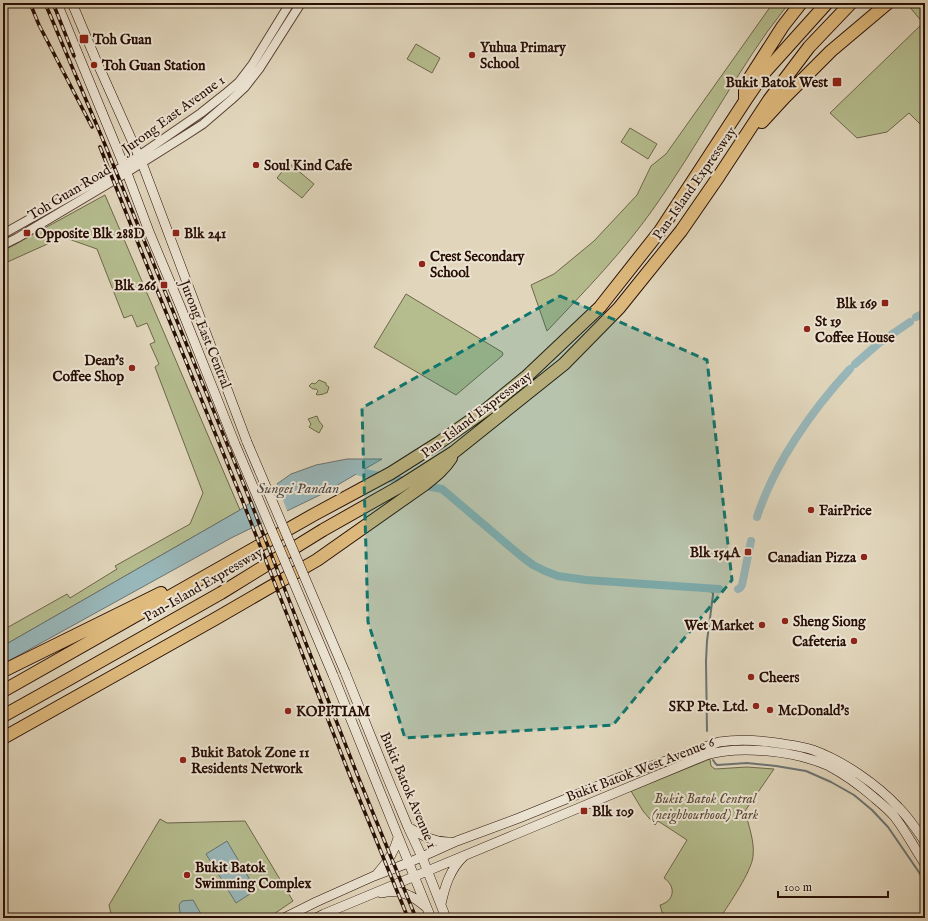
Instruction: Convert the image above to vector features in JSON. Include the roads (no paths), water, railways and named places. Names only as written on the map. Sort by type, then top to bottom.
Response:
[{"type":"highway","points":[[745,100],[745,87],[747,82],[783,26],[801,3]]},
{"type":"highway","name":"Pan-Island Expressway","points":[[3,691],[315,514],[391,473],[440,442],[487,409],[526,377],[600,307],[660,231],[764,73],[827,3]]},
{"type":"highway","name":"Pan-Island Expressway","points":[[3,716],[221,592],[323,530],[399,487],[419,484],[440,472],[454,452],[564,364],[619,308],[681,231],[769,100],[809,47],[851,3]]},
{"type":"highway","points":[[719,176],[730,167],[765,118],[785,97],[831,51],[888,3]]},
{"type":"highway","points":[[3,738],[317,560],[419,484]]},
{"type":"highway","points":[[3,671],[153,596],[227,564]]},
{"type":"main road","name":"Jurong East Central","points":[[57,3],[235,444],[333,675]]},
{"type":"main road","name":"Jurong East Central","points":[[72,3],[141,159],[247,442],[345,672]]},
{"type":"main road","name":"Bukit Batok Avenue 1","points":[[345,672],[446,918]]},
{"type":"main road","name":"Bukit Batok Avenue 1","points":[[333,675],[431,918]]},
{"type":"main road","name":"Bukit Batok West Avenue 6","points":[[284,918],[374,876],[408,863],[457,841],[618,778],[719,742],[758,740],[800,746],[835,759],[866,779],[885,794],[908,819],[925,842]]},
{"type":"main road","name":"Bukit Batok West Avenue 6","points":[[316,918],[466,854],[706,755],[719,752],[748,750],[772,752],[796,756],[828,766],[858,785],[894,816],[925,864]]},
{"type":"main road","points":[[408,827],[430,839],[443,842],[457,841]]},
{"type":"main road","points":[[374,876],[389,860],[398,838]]},
{"type":"main road","points":[[441,904],[446,883],[452,870],[466,854]]},
{"type":"main road","points":[[372,894],[389,892],[403,894],[410,896],[426,906]]},
{"type":"street","name":"Jurong East Avenue 1","points":[[141,159],[239,82],[252,65],[290,3]]},
{"type":"street","name":"Jurong East Avenue 1","points":[[125,169],[186,136],[203,124],[245,87],[259,69],[301,3]]},
{"type":"street","name":"Toh Guan Road","points":[[3,234],[125,169]]},
{"type":"street","name":"Toh Guan Road","points":[[3,245],[17,238],[125,169]]},
{"type":"water","name":"Sungei Pandan","points":[[347,459],[382,459],[322,494],[233,537],[3,664],[3,646],[240,510],[291,474],[316,465]]},
{"type":"water","points":[[227,841],[256,890],[236,903],[206,854]]},
{"type":"water","points":[[193,900],[201,914],[199,918],[176,918],[180,912],[179,905],[182,901]]},
{"type":"waterway","points":[[916,317],[924,313]]},
{"type":"waterway","points":[[855,364],[879,343],[910,322]]},
{"type":"waterway","points":[[757,517],[773,477],[796,438],[822,402],[850,369]]},
{"type":"waterway","points":[[360,472],[409,482]]},
{"type":"waterway","points":[[420,485],[442,489],[521,556],[533,565],[558,576],[586,580],[719,589]]},
{"type":"waterway","points":[[738,589],[742,585],[751,541]]},
{"type":"waterway","points":[[707,588],[713,593],[713,595],[706,661],[707,731]]},
{"type":"waterway","points":[[713,760],[717,765],[747,763],[806,771],[831,782],[854,795],[872,810],[888,827],[925,881]]},
{"type":"railway","points":[[30,3],[39,25],[92,127]]},
{"type":"railway","points":[[45,3],[106,147],[248,495],[357,774],[416,918]]},
{"type":"railway","points":[[53,3],[74,56]]},
{"type":"railway","points":[[100,147],[408,918]]},
{"type":"place","name":"Toh Guan","points":[[84,39]]},
{"type":"place","name":"Yuhua Primary School","points":[[472,55]]},
{"type":"place","name":"Toh Guan Station","points":[[94,65]]},
{"type":"place","name":"Bukit Batok West","points":[[837,82]]},
{"type":"place","name":"Soul Kind Cafe","points":[[256,165]]},
{"type":"place","name":"Opposite Blk 288D","points":[[27,233]]},
{"type":"place","name":"Blk 241","points":[[176,233]]},
{"type":"place","name":"Crest Secondary School","points":[[422,264]]},
{"type":"place","name":"Blk 266","points":[[164,285]]},
{"type":"place","name":"Blk 169","points":[[885,303]]},
{"type":"place","name":"St 19 Coffee House","points":[[807,329]]},
{"type":"place","name":"Dean's Coffee Shop","points":[[132,368]]},
{"type":"place","name":"FairPrice","points":[[811,510]]},
{"type":"place","name":"Blk 154A","points":[[748,552]]},
{"type":"place","name":"Canadian Pizza","points":[[864,557]]},
{"type":"place","name":"Sheng Siong","points":[[785,621]]},
{"type":"place","name":"Wet Market","points":[[762,625]]},
{"type":"place","name":"Cafeteria","points":[[854,641]]},
{"type":"place","name":"Cheers","points":[[751,677]]},
{"type":"place","name":"SKP Pte. Ltd.","points":[[756,706]]},
{"type":"place","name":"McDonald's","points":[[770,710]]},
{"type":"place","name":"KOPITIAM","points":[[288,711]]},
{"type":"place","name":"Bukit Batok Zone 11 Residents Network","points":[[183,760]]},
{"type":"place","name":"Blk 109","points":[[584,811]]},
{"type":"place","name":"Bukit Batok Swimming Complex","points":[[187,875]]},
{"type":"park label","name":"Bukit Batok Central (neighbourhood) Park","points":[[705,806]]}]
